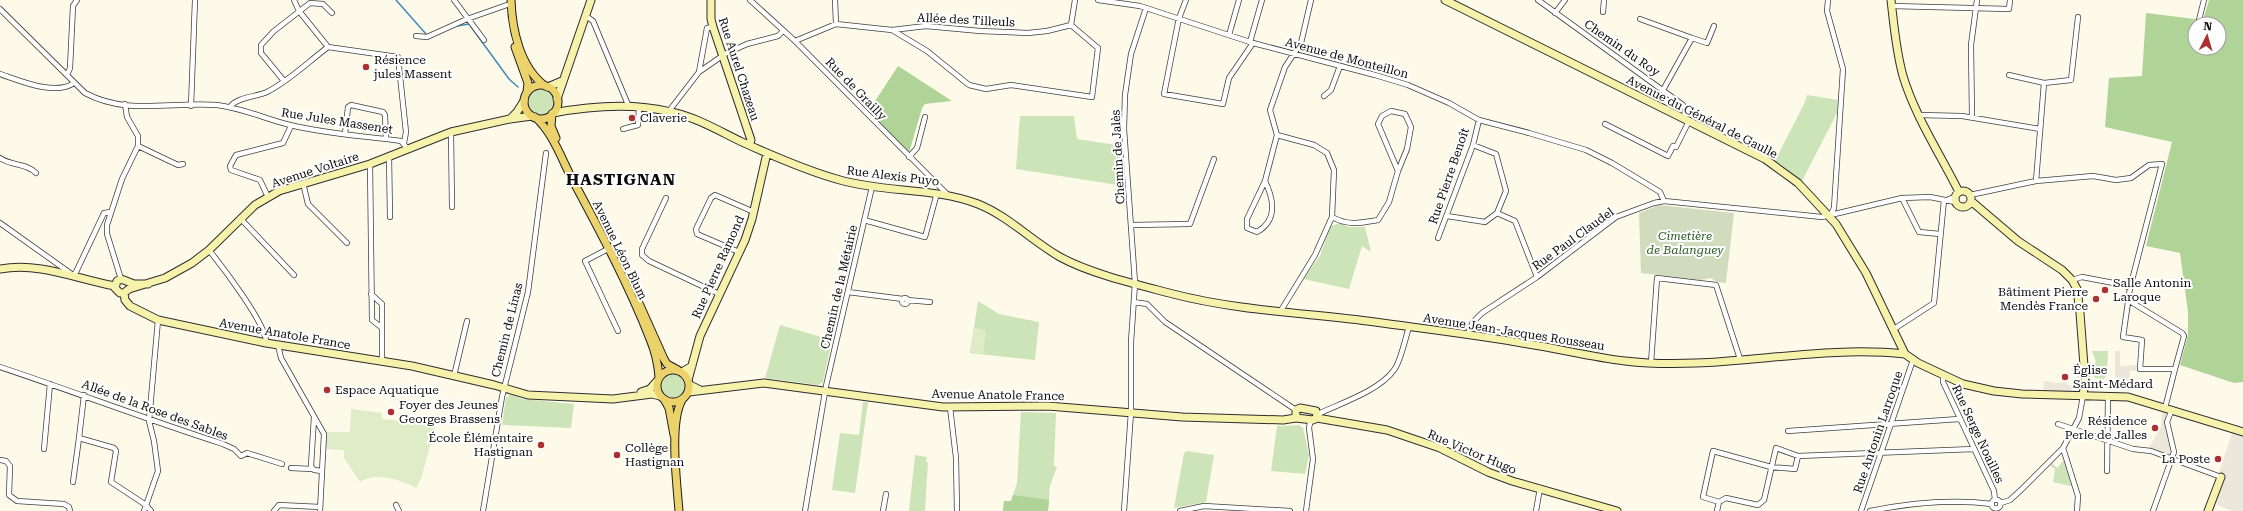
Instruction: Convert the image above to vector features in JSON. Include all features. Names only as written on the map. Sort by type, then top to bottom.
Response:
[{"type":"main road","points":[[509,2],[522,54],[533,74],[552,90],[557,100],[552,113],[544,118],[534,117],[526,110],[524,101],[527,92],[526,77],[513,42],[509,2]]},
{"type":"main road","points":[[527,92],[536,86],[547,86]]},
{"type":"main road","name":"Avenue Léon Blum","points":[[552,113],[552,130],[616,256],[664,359],[667,364],[680,371]]},
{"type":"main road","name":"Avenue Léon Blum","points":[[534,117],[550,136],[608,249],[650,339],[657,360],[658,379]]},
{"type":"main road","points":[[675,437],[678,409],[689,386],[680,371],[667,370],[658,379],[657,386],[662,398],[669,408],[675,437],[680,511]]},
{"type":"main road","points":[[662,398],[673,402],[682,400]]},
{"type":"street","points":[[67,75],[70,68],[73,6],[77,0]]},
{"type":"street","points":[[190,106],[195,0]]},
{"type":"street","points":[[294,0],[299,11],[328,47],[398,57],[406,132],[406,146]]},
{"type":"street","points":[[454,0],[484,40]]},
{"type":"street","points":[[569,111],[557,100],[562,81],[592,0]]},
{"type":"street","name":"Rue Aurel Chazeau","points":[[711,0],[711,18],[713,27],[751,140],[749,145]]},
{"type":"street","name":"Rue de Grailly","points":[[750,0],[795,41],[908,157],[947,194]]},
{"type":"street","points":[[795,41],[836,24],[835,0]]},
{"type":"street","points":[[892,30],[927,51],[969,85],[986,89],[1011,84],[1092,97],[1098,48],[1071,25],[1076,0]]},
{"type":"street","name":"Avenue de Monteillon","points":[[1098,0],[1146,8],[1252,43],[1408,85],[1449,103],[1479,120],[1530,133],[1586,150],[1612,163],[1660,192],[1664,201]]},
{"type":"street","points":[[1186,0],[1179,18],[1164,94],[1223,104],[1229,78],[1252,43],[1262,0]]},
{"type":"street","points":[[1229,35],[1239,0]]},
{"type":"street","points":[[1265,181],[1272,195],[1273,210],[1266,227],[1257,232],[1247,228],[1246,218],[1265,181],[1277,135],[1270,110],[1285,67],[1301,43],[1311,0]]},
{"type":"street","name":"Avenue du Général de Gaulle","points":[[1445,0],[1765,159],[1798,183],[1830,216],[1856,254],[1905,354],[1913,360],[1943,376],[1963,384],[1994,391],[2022,394],[2132,398],[2243,431]]},
{"type":"street","name":"Chemin du Roy","points":[[1538,0],[1683,105],[1686,120]]},
{"type":"street","points":[[1556,13],[1565,0]]},
{"type":"street","points":[[1603,12],[1604,0]]},
{"type":"street","points":[[1828,0],[1827,11],[1843,69],[1834,208],[1830,216]]},
{"type":"street","points":[[1972,117],[1971,46],[1977,0]]},
{"type":"street","points":[[2010,0],[2009,9],[1892,3],[1900,63],[1908,91],[1956,197],[1962,207],[1971,202],[2036,181],[2093,176],[2116,180],[2131,178],[2149,165],[2162,164],[2130,288],[2123,338],[2142,340],[2140,369],[2175,369]]},
{"type":"street","points":[[2200,16],[2204,0]]},
{"type":"street","points":[[416,36],[427,37],[509,2]]},
{"type":"street","points":[[284,81],[261,53],[260,48],[274,31],[310,3],[323,4],[332,13]]},
{"type":"street","name":"Chemin de Jalès","points":[[1124,511],[1131,412],[1131,342],[1135,283],[1124,129],[1125,95],[1131,54],[1146,8]]},
{"type":"street","name":"Rue Jules Massenet","points":[[0,9],[74,83],[85,93],[95,98],[149,107],[215,105],[230,107],[291,126],[386,139],[406,146]]},
{"type":"street","points":[[586,16],[593,21],[629,107]]},
{"type":"street","points":[[2009,75],[2044,83],[2071,80],[2078,17]]},
{"type":"street","points":[[1640,19],[1707,44],[1714,26]]},
{"type":"street","name":"Allée des Tilleuls","points":[[836,24],[892,30],[926,26],[980,31],[1028,33],[1047,31],[1071,25]]},
{"type":"street","points":[[699,72],[707,28],[713,27]]},
{"type":"street","points":[[669,111],[699,72],[722,56],[747,44],[778,36],[783,31]]},
{"type":"street","points":[[1663,90],[1692,38]]},
{"type":"street","points":[[230,107],[237,100],[261,94],[284,81],[328,47]]},
{"type":"street","points":[[1324,96],[1331,90],[1340,66]]},
{"type":"street","points":[[0,74],[44,86],[67,88],[74,83]]},
{"type":"street","points":[[547,86],[562,81]]},
{"type":"street","points":[[2036,181],[2044,83]]},
{"type":"street","points":[[510,119],[517,112],[524,101]]},
{"type":"street","points":[[0,269],[32,267],[73,275],[115,286],[118,292],[127,289],[121,279],[107,234],[111,212],[122,179],[138,146],[138,136],[127,117],[125,104]]},
{"type":"street","points":[[346,134],[348,107],[351,106],[383,112],[385,115],[386,139]]},
{"type":"street","name":"Rue Alexis Puyo","points":[[552,113],[600,107],[629,107],[669,111],[700,121],[767,153],[832,178],[872,187],[947,194],[964,199],[992,211],[1046,248],[1074,264],[1135,283]]},
{"type":"street","points":[[623,129],[638,126],[639,108]]},
{"type":"street","points":[[1332,217],[1344,222],[1358,224],[1378,220],[1389,202],[1398,171],[1407,149],[1411,127],[1405,114],[1391,111],[1382,116],[1378,124],[1398,171]]},
{"type":"street","points":[[1919,115],[1972,117],[2040,129]]},
{"type":"street","name":"Avenue Voltaire","points":[[127,289],[148,284],[176,273],[209,250],[240,218],[268,197],[303,184],[370,164],[389,156],[406,146],[451,132],[510,119],[534,117]]},
{"type":"street","points":[[908,157],[917,148],[925,117]]},
{"type":"street","name":"Rue Pierre Benoît","points":[[1438,238],[1473,145],[1479,120]]},
{"type":"street","points":[[1605,124],[1668,156],[1673,146],[1676,147],[1686,120]]},
{"type":"street","points":[[268,197],[260,180],[232,170],[230,166],[236,155],[283,143],[291,126]]},
{"type":"street","points":[[451,132],[452,207]]},
{"type":"street","points":[[1277,135],[1314,145],[1327,153],[1334,170],[1332,217],[1314,256],[1280,312]]},
{"type":"street","points":[[1447,216],[1485,222],[1497,213],[1506,191],[1496,154],[1473,145]]},
{"type":"street","points":[[138,146],[178,165],[183,164]]},
{"type":"street","name":"Rue Pierre Ramond","points":[[689,386],[692,366],[700,336],[739,252],[754,212],[767,153]]},
{"type":"street","name":"Chemin de Linas","points":[[483,511],[504,387],[528,292],[546,154]]},
{"type":"street","points":[[389,156],[390,217]]},
{"type":"street","points":[[0,158],[7,163],[32,168],[36,173]]},
{"type":"street","points":[[1132,225],[1190,224],[1214,159]]},
{"type":"street","points":[[370,164],[372,320],[382,328]]},
{"type":"street","points":[[303,184],[308,204],[347,243]]},
{"type":"street","name":"Chemin de la Métairie","points":[[805,511],[826,391],[872,187]]},
{"type":"street","points":[[1894,330],[1934,303],[1940,234],[1946,200],[1956,197],[1966,191],[1971,202],[2018,242],[2062,270],[2072,280],[2077,289],[2085,379],[2079,418],[2062,448],[2022,489],[2010,500],[2001,504],[1999,508],[1995,510]]},
{"type":"street","points":[[864,220],[925,237],[937,193]]},
{"type":"street","points":[[739,252],[697,234],[696,229],[711,198],[715,195],[754,212]]},
{"type":"street","name":"Rue Paul Claudel","points":[[1467,335],[1473,322],[1482,313],[1537,277],[1616,217],[1654,203],[1664,201],[1737,210],[1822,217],[1902,198],[1930,197],[1946,200]]},
{"type":"street","points":[[666,198],[642,249],[642,255],[649,261],[719,294]]},
{"type":"street","points":[[1902,198],[1919,232],[1940,234]]},
{"type":"street","points":[[73,275],[76,272],[100,219],[104,213],[111,212]]},
{"type":"street","points":[[1497,213],[1515,221],[1537,277]]},
{"type":"street","points":[[240,218],[294,275]]},
{"type":"street","points":[[0,223],[73,275]]},
{"type":"street","points":[[616,256],[608,249],[585,261],[618,331]]},
{"type":"street","points":[[209,250],[233,282],[264,333],[266,344]]},
{"type":"street","points":[[2072,280],[2082,277],[2124,285],[2130,288]]},
{"type":"street","points":[[1652,363],[1657,278],[1716,285],[1740,359]]},
{"type":"street","points":[[115,286],[121,279]]},
{"type":"street","name":"Avenue Jean-Jacques Rousseau","points":[[1135,283],[1211,302],[1467,335],[1624,361],[1652,363],[1840,352],[1905,354]]},
{"type":"street","name":"Avenue Anatole France","points":[[127,289],[125,300],[130,306],[158,320],[266,344],[382,362],[454,376],[504,387],[528,395],[613,399],[652,394],[662,398]]},
{"type":"street","points":[[848,292],[930,302]]},
{"type":"street","points":[[372,294],[382,304],[382,362]]},
{"type":"street","points":[[2128,300],[2182,333],[2184,336],[2175,369],[2168,408],[2167,422],[2174,452],[2153,511]]},
{"type":"street","points":[[1134,302],[1147,304],[1165,322],[1296,410]]},
{"type":"street","points":[[144,511],[158,470],[154,441],[149,421],[158,320]]},
{"type":"street","points":[[454,376],[467,321]]},
{"type":"street","points":[[1306,511],[1313,459],[1309,428],[1310,423],[1316,418],[1372,389],[1385,380],[1395,370],[1409,327]]},
{"type":"street","points":[[274,511],[279,505],[320,509],[324,434],[281,358],[278,345]]},
{"type":"street","name":"Rue Antonin Larroque","points":[[1861,511],[1913,360]]},
{"type":"street","points":[[680,371],[692,366]]},
{"type":"street","name":"Allée de la Rose des Sables","points":[[0,367],[84,395],[149,421],[223,444],[234,449],[241,456],[247,453],[282,464]]},
{"type":"street","name":"Rue Serge Noailles","points":[[1943,376],[1943,382],[1959,419],[1994,491],[1993,502],[1995,510]]},
{"type":"street","name":"Avenue Anatole France","points":[[504,387],[511,386],[538,392],[613,395],[643,392],[650,389],[658,379]]},
{"type":"street","name":"Avenue Anatole France","points":[[689,386],[701,390],[764,383],[950,407],[1048,406],[1182,417],[1283,420],[1296,418],[1316,418]]},
{"type":"street","points":[[44,449],[50,384]]},
{"type":"street","points":[[73,482],[84,395]]},
{"type":"street","points":[[2107,471],[2106,441],[2108,397]]},
{"type":"street","points":[[950,407],[956,458],[957,511]]},
{"type":"street","points":[[1296,410],[1300,408],[1311,409],[1316,418]]},
{"type":"street","points":[[1296,410],[1296,418]]},
{"type":"street","points":[[312,469],[314,417]]},
{"type":"street","name":"Rue Victor Hugo","points":[[1316,418],[1386,430],[1440,448],[1488,472],[1617,511]]},
{"type":"street","points":[[1788,431],[1959,419]]},
{"type":"street","points":[[2058,424],[2106,441],[2133,449],[2151,452],[2221,478],[2208,511]]},
{"type":"street","points":[[79,438],[114,448],[116,451],[111,482],[146,505],[151,511]]},
{"type":"street","points":[[1716,511],[1719,502],[1726,498],[1758,505],[1764,500],[1776,448],[1798,456],[1974,449]]},
{"type":"street","points":[[2062,448],[2078,496],[2077,511]]},
{"type":"street","points":[[1719,502],[1703,497],[1713,451],[1771,467],[1795,469],[1798,456]]},
{"type":"street","points":[[0,460],[6,461],[10,466],[10,495],[16,501],[64,504],[70,511]]},
{"type":"street","points":[[291,468],[322,471]]},
{"type":"street","points":[[1536,511],[1540,488]]},
{"type":"street","points":[[883,511],[886,494]]},
{"type":"street","points":[[1870,511],[1924,503],[1993,502],[1999,500],[2001,504]]},
{"type":"street","points":[[396,505],[400,511]]},
{"type":"street","points":[[1180,511],[1204,506],[1290,511]]},
{"type":"green space","points":[[2209,0],[2243,0],[2243,382],[2234,383],[2180,365],[2188,335],[2188,312],[2180,253],[2146,246],[2172,142],[2105,127],[2109,78],[2142,76],[2146,13],[2187,18],[2187,56],[2227,56],[2227,16],[2204,16]]},
{"type":"green space","points":[[898,66],[952,101],[925,104],[922,108],[909,153],[868,112]]},
{"type":"green space","points":[[541,89],[550,93],[554,102],[550,111],[541,115],[532,111],[528,102],[532,93]]},
{"type":"green space","points":[[1807,95],[1838,100],[1837,113],[1801,183],[1775,161],[1805,102]]},
{"type":"green space","points":[[1020,116],[1074,116],[1077,139],[1117,145],[1121,144],[1124,186],[1016,169]]},
{"type":"green space","name":"Cimetière de Balanguey","points":[[1659,205],[1734,213],[1726,283],[1717,282],[1711,278],[1700,280],[1641,273],[1639,213]]},
{"type":"green space","points":[[1340,223],[1349,227],[1365,227],[1371,252],[1362,246],[1349,289],[1303,279],[1320,256],[1330,226]]},
{"type":"green space","points":[[978,301],[999,314],[1039,322],[1035,360],[970,353]]},
{"type":"green space","points":[[780,325],[832,340],[823,382],[818,385],[765,378]]},
{"type":"green space","points":[[974,328],[986,330],[983,354],[970,352]]},
{"type":"green space","points":[[2092,351],[2108,351],[2107,374],[2104,379],[2095,378],[2090,366],[2096,362]]},
{"type":"green space","points":[[673,374],[681,378],[685,386],[681,394],[673,398],[665,394],[661,386],[665,378]]},
{"type":"green space","points":[[511,394],[522,399],[574,404],[571,428],[502,425],[506,398]]},
{"type":"green space","points":[[863,402],[868,402],[855,493],[832,490],[840,433],[859,435]]},
{"type":"green space","points":[[351,409],[382,413],[382,419],[436,424],[421,479],[416,488],[403,482],[381,477],[373,477],[360,482],[344,458],[344,450],[325,449],[326,432],[350,432]]},
{"type":"green space","points":[[1021,412],[1056,413],[1054,466],[1057,467],[1050,486],[1048,511],[1003,511],[1004,501],[1011,501],[1017,483]]},
{"type":"green space","points":[[1299,425],[1303,428],[1309,455],[1305,474],[1271,471],[1277,426]]},
{"type":"green space","points":[[1187,451],[1214,455],[1206,502],[1174,508],[1184,453]]},
{"type":"green space","points":[[915,455],[927,457],[926,462],[928,462],[925,511],[909,511]]},
{"type":"green space","points":[[2064,460],[2074,487],[2053,482],[2055,469],[2050,465],[2052,463],[2057,468]]},
{"type":"green space","points":[[1013,495],[1049,500],[1048,511],[1003,511],[1004,501],[1011,501]]},
{"type":"shaded area","points":[[2115,351],[2120,351],[2120,366],[2137,365],[2136,371],[2130,371],[2130,390],[2123,379],[2115,383]]},
{"type":"shaded area","points":[[2077,376],[2080,376],[2079,381],[2081,381],[2079,394],[2043,392],[2044,381],[2056,383],[2066,382],[2067,385],[2071,385],[2073,381],[2077,380]]},
{"type":"shaded area","points":[[2162,410],[2165,411],[2174,452],[2172,459],[2148,449],[2161,427]]},
{"type":"shaded area","points":[[2235,432],[2243,434],[2243,511],[2232,511],[2213,503],[2224,475],[2219,473],[2232,433]]},
{"type":"waterway","points":[[396,0],[426,34]]},
{"type":"waterway","points":[[457,26],[469,24],[509,79],[518,87]]},
{"type":"place","name":"Résience jules Massent","points":[[366,67]]},
{"type":"place","name":"Claverie","points":[[632,118]]},
{"type":"place","name":"Salle Antonin Laroque","points":[[2105,290]]},
{"type":"place","name":"Bâtiment Pierre Mendès France","points":[[2096,299]]},
{"type":"place","name":"Église Saint-Médard","points":[[2065,377]]},
{"type":"place","name":"Espace Aquatique","points":[[327,390]]},
{"type":"place","name":"Foyer des Jeunes Georges Brassens","points":[[391,412]]},
{"type":"place","name":"Résidence Perle de Jalles","points":[[2155,428]]},
{"type":"place","name":"École Élémentaire Hastignan","points":[[541,445]]},
{"type":"place","name":"Collège Hastignan","points":[[617,455]]},
{"type":"place","name":"La Poste","points":[[2218,459]]},
{"type":"district","name":"HASTIGNAN","points":[[621,179]]}]
